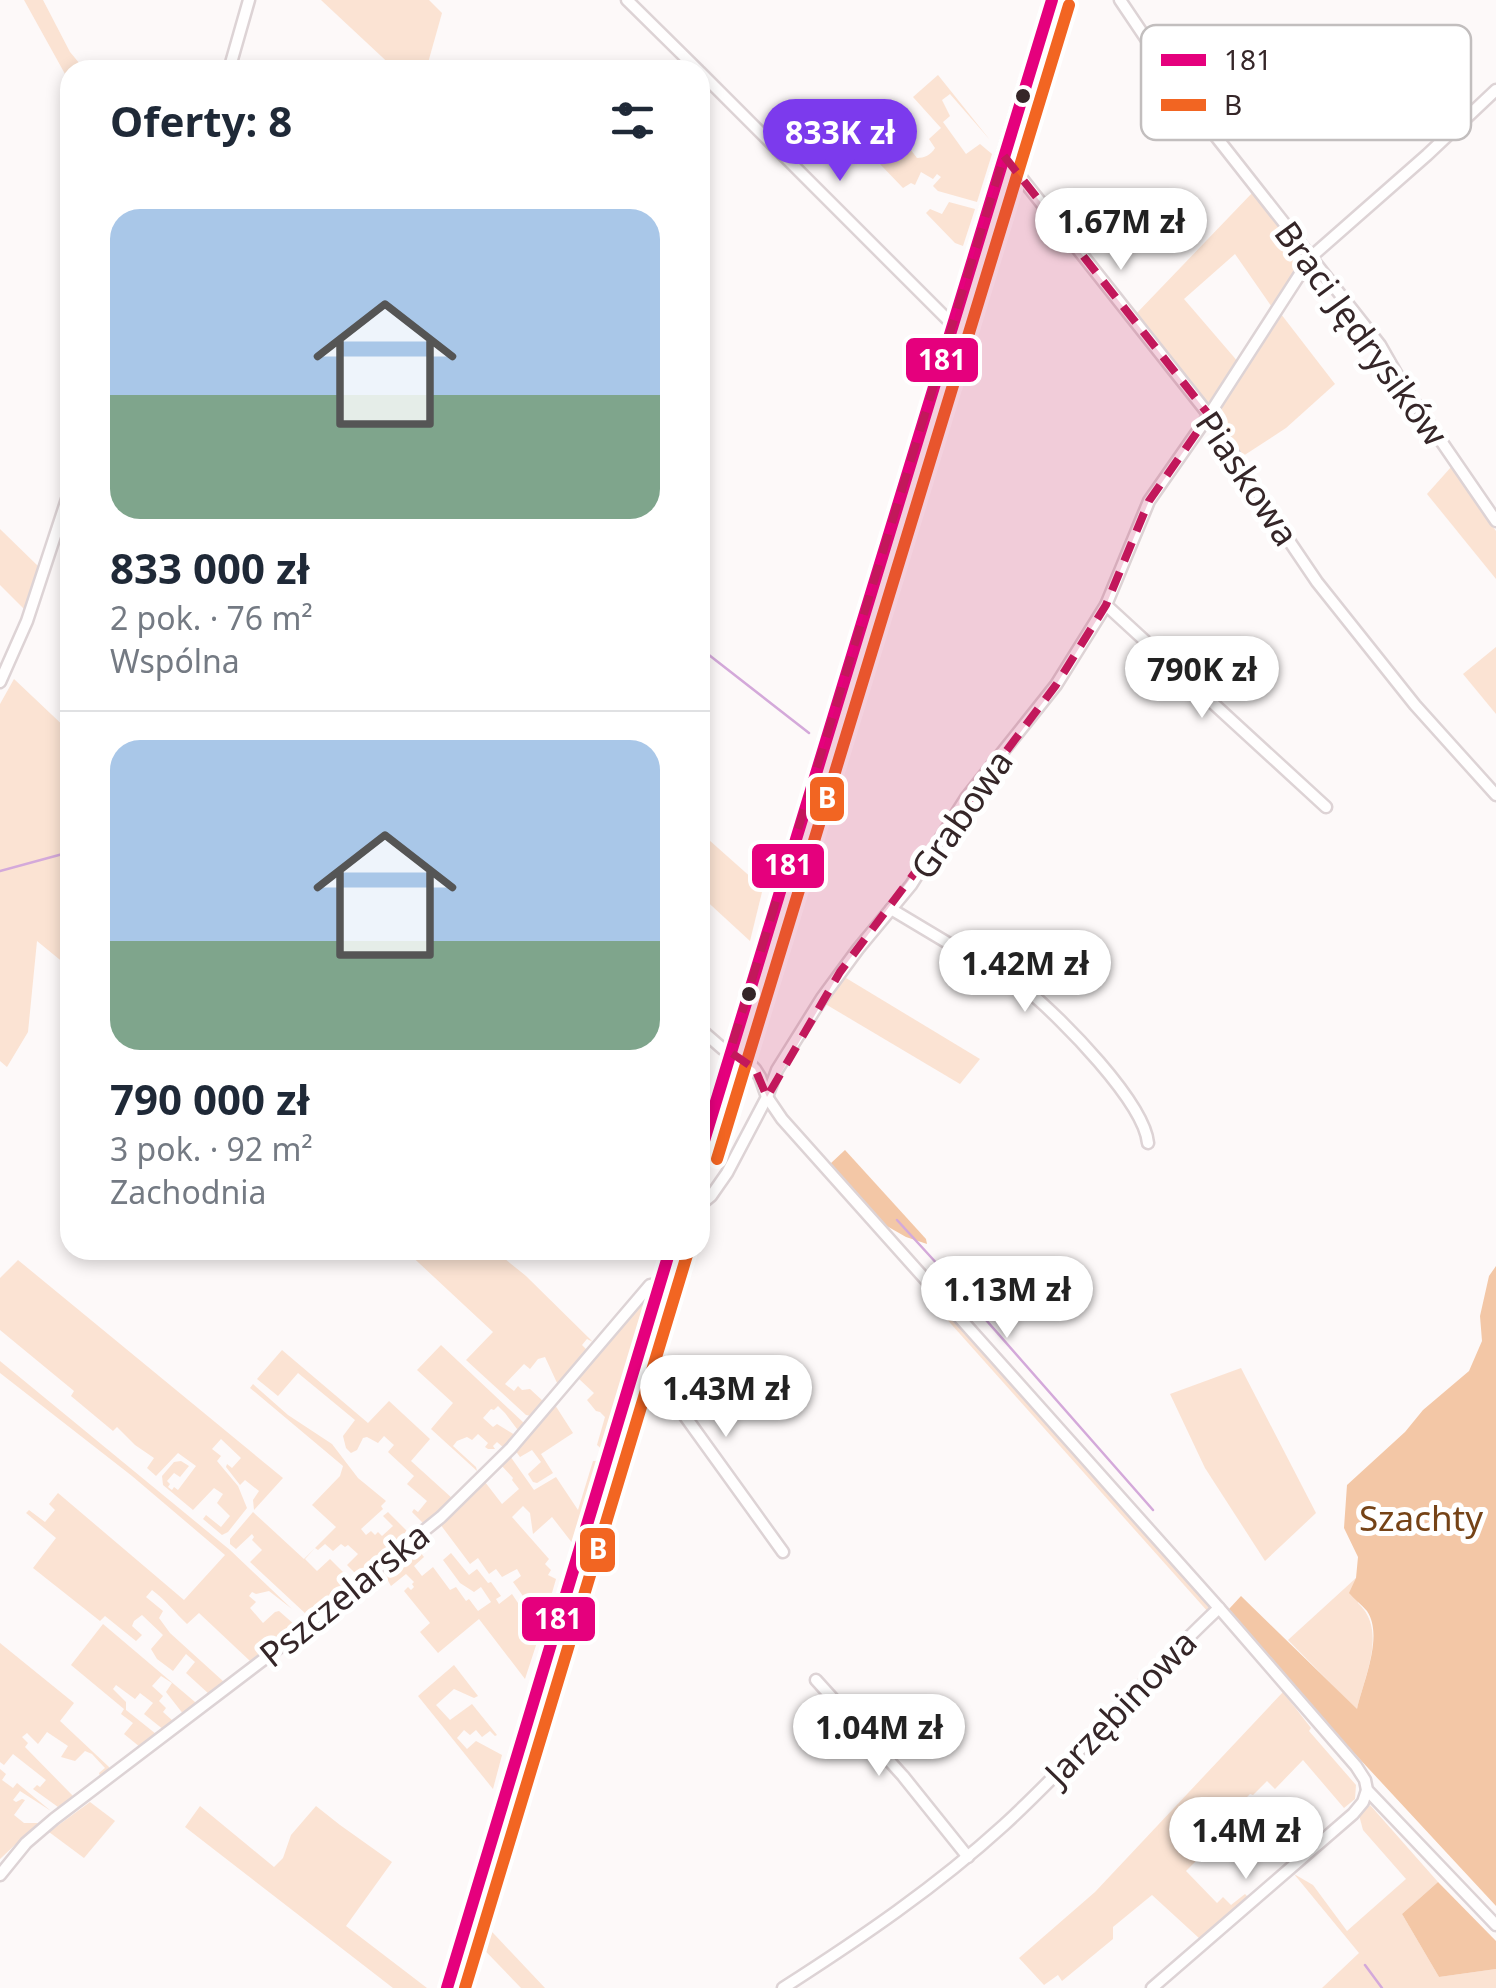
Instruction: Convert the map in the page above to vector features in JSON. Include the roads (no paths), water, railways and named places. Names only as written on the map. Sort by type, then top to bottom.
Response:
[{"type":"main road","points":[[710,1120],[1052,0]]},
{"type":"main road","points":[[446,1988],[667,1260]]},
{"type":"street","points":[[233,60],[249,0]]},
{"type":"street","points":[[627,0],[688,60]]},
{"type":"street","name":"Braci Jędrysików","points":[[1120,0],[1141,31]]},
{"type":"street","points":[[710,82],[952,324]]},
{"type":"street","name":"Grabowa","points":[[1471,114],[1496,90]]},
{"type":"street","name":"Braci Jędrysików","points":[[1219,140],[1380,346],[1404,388],[1496,522]]},
{"type":"street","name":"Grabowa","points":[[710,1197],[727,1173],[778,1070],[822,998],[911,885],[966,798],[1056,685],[1106,605],[1149,502],[1311,257],[1443,140]]},
{"type":"street","name":"Piaskowa","points":[[1004,156],[1209,415],[1317,582],[1415,705],[1496,796]]},
{"type":"street","points":[[0,682],[32,608],[60,521]]},
{"type":"street","points":[[1106,605],[1326,807]]},
{"type":"street","points":[[891,909],[1044,1004],[1105,1069],[1147,1132],[1148,1144]]},
{"type":"street","points":[[710,1039],[755,1069],[766,1096],[782,1119],[1219,1608],[1365,1780],[1363,1802],[1353,1814],[1152,1988]]},
{"type":"street","name":"Pszczelarska","points":[[0,1875],[26,1843],[52,1820],[276,1650],[441,1517],[511,1448],[650,1285],[659,1284]]},
{"type":"street","points":[[638,1355],[783,1552]]},
{"type":"street","name":"Jarzębinowa","points":[[783,1988],[906,1906],[968,1857],[1045,1785],[1219,1608]]},
{"type":"street","points":[[816,1680],[903,1776],[968,1857]]},
{"type":"street","points":[[1366,1790],[1496,1925]]},
{"type":"waterway","points":[[862,649],[868,626]]},
{"type":"waterway","points":[[710,656],[809,733]]},
{"type":"waterway","points":[[851,682],[856,666]]},
{"type":"waterway","points":[[845,702],[850,685]]},
{"type":"waterway","points":[[825,773],[840,719]]},
{"type":"waterway","points":[[813,811],[823,778]]},
{"type":"waterway","points":[[774,938],[807,829]]},
{"type":"waterway","points":[[0,871],[60,855]]},
{"type":"waterway","points":[[745,1035],[772,947]]},
{"type":"waterway","points":[[897,1220],[940,1267]]},
{"type":"waterway","points":[[950,1279],[1153,1510]]},
{"type":"waterway","points":[[1365,1965],[1382,1988]]},
{"type":"park label","name":"Szachty","points":[[1421,1517]]}]
